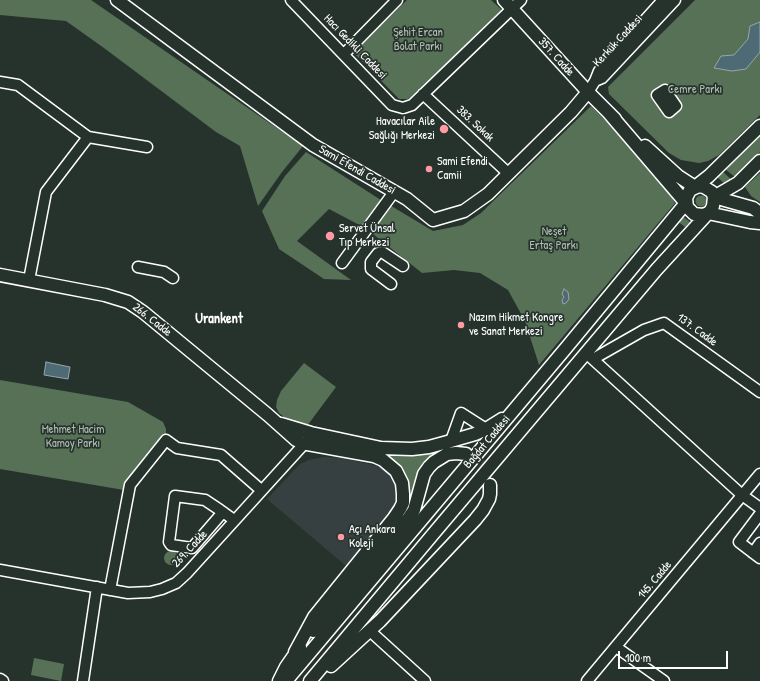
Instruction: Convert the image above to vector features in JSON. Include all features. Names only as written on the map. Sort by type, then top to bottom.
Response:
[{"type":"main road","name":"Sami Efendi Caddesi","points":[[117,0],[314,145],[407,199],[433,220],[464,211],[488,194],[571,112],[588,92]]},
{"type":"main road","name":"357. Cadde","points":[[504,0],[609,113]]},
{"type":"main road","points":[[609,113],[678,176],[695,187],[699,186],[708,189],[714,197],[753,208],[760,213]]},
{"type":"main road","points":[[609,113],[694,214],[703,215],[708,213],[750,222],[760,222]]},
{"type":"main road","name":"Bağdat Caddesi","points":[[286,681],[511,414],[686,203],[687,194],[760,126]]},
{"type":"main road","points":[[714,197],[738,183],[760,161]]},
{"type":"main road","name":"Bağdat Caddesi","points":[[310,681],[589,356],[657,269],[708,213],[713,206],[714,197]]},
{"type":"main road","name":"266. Cadde","points":[[0,275],[104,295],[128,302],[143,312],[277,422],[302,436]]},
{"type":"main road","points":[[302,436],[381,448],[395,449],[423,447],[451,441],[486,429],[511,414]]},
{"type":"main road","points":[[279,681],[314,617],[394,518],[403,502],[404,494],[400,477],[390,465],[383,460],[374,456],[302,436]]},
{"type":"main road","points":[[295,652],[408,519],[414,510],[424,474],[429,467],[434,462],[448,454],[466,454]]},
{"type":"main road","points":[[315,681],[370,631],[479,515],[489,499],[490,485]]},
{"type":"street","name":"Hacı Gedikli Caddesi","points":[[291,0],[392,105],[403,108],[412,105],[423,94]]},
{"type":"street","points":[[344,54],[397,0]]},
{"type":"street","points":[[423,94],[521,0]]},
{"type":"street","name":"Kerkük Caddesi","points":[[588,92],[599,71],[663,0]]},
{"type":"street","name":"Kerkük Caddesi","points":[[595,81],[602,78],[675,0]]},
{"type":"street","points":[[0,82],[18,86],[88,137],[147,147]]},
{"type":"street","name":"383. Sokak","points":[[423,94],[509,174]]},
{"type":"street","points":[[29,280],[46,192],[88,137]]},
{"type":"street","points":[[342,263],[394,192]]},
{"type":"street","points":[[391,284],[370,269],[371,262],[378,253],[382,252],[403,266]]},
{"type":"street","points":[[138,267],[164,272],[173,278]]},
{"type":"street","name":"137. Cadde","points":[[589,356],[664,322],[760,392]]},
{"type":"street","points":[[589,356],[742,494],[760,508]]},
{"type":"street","points":[[451,441],[461,413],[486,429]]},
{"type":"street","name":"269. Cadde","points":[[0,570],[110,590],[139,593],[162,589],[176,583],[187,573],[295,453],[302,436]]},
{"type":"street","points":[[110,590],[130,485],[166,440],[177,448],[221,455],[261,490]]},
{"type":"street","name":"145. Cadde","points":[[587,681],[760,474]]},
{"type":"street","points":[[223,512],[192,548],[171,545],[169,542],[175,496],[205,500],[223,512],[234,520]]},
{"type":"street","points":[[760,514],[739,542],[756,555],[760,543]]},
{"type":"street","points":[[83,681],[97,587]]},
{"type":"street","points":[[370,631],[425,681]]},
{"type":"street","points":[[616,647],[664,681]]},
{"type":"shaded area","name":"Açı Ankara Koleji","points":[[324,457],[342,458],[386,468],[398,484],[397,502],[395,508],[346,566],[267,499],[300,464],[309,460]]},
{"type":"green space","points":[[0,0],[91,0],[303,146],[258,206],[240,146],[216,132],[66,21],[0,15]]},
{"type":"green space","name":"Şehit Ercan Bolat Parkı","points":[[407,0],[491,0],[503,11],[408,99],[399,99],[353,52]]},
{"type":"green space","name":"Cemre Parkı","points":[[695,0],[760,0],[760,115],[719,155],[708,161],[699,163],[681,160],[669,153],[609,94],[608,87]]},
{"type":"green space","name":"Neşet Ertaş Parkı","points":[[591,106],[659,174],[675,203],[539,365],[525,321],[508,290],[480,273],[454,270],[422,273],[373,234],[388,204],[433,231],[463,225],[481,213]]},
{"type":"green space","points":[[760,136],[760,152],[735,177],[725,169]]},
{"type":"green space","points":[[306,152],[384,202],[365,228],[329,209],[297,241],[351,280],[324,279],[279,249],[262,211],[285,176]]},
{"type":"green space","points":[[723,172],[732,180],[726,185],[717,177]]},
{"type":"green space","points":[[760,173],[760,202],[751,196],[745,187]]},
{"type":"green space","points":[[699,196],[703,196],[705,197],[705,205],[699,206],[696,203],[696,199]]},
{"type":"green space","points":[[682,216],[690,222],[685,227],[677,221]]},
{"type":"green space","points":[[304,363],[336,387],[307,426],[289,421],[279,413],[276,407],[281,391]]},
{"type":"green space","name":"Mehmet Hacim Kamoy Parkı","points":[[0,380],[128,402],[163,422],[166,429],[166,440],[124,490],[0,469]]},
{"type":"green space","points":[[441,450],[429,457],[420,469],[411,500],[400,517],[406,499],[379,453]]},
{"type":"green space","points":[[168,551],[174,551],[178,555],[178,561],[174,565],[168,565],[164,561],[164,555]]},
{"type":"green space","points":[[34,658],[64,664],[61,681],[31,675]]},
{"type":"water","points":[[760,22],[760,52],[746,69],[732,71],[714,68],[721,56],[734,55],[748,39],[750,26]]},
{"type":"water","points":[[564,289],[568,292],[569,299],[563,304],[562,300],[564,297],[562,294]]},
{"type":"water","points":[[46,362],[70,367],[68,379],[44,375]]},
{"type":"tunnel","points":[[466,454],[482,466],[488,475],[490,485]]},
{"type":"place","name":"Havacılar Aile Sağlığı Merkezi","points":[[444,129]]},
{"type":"place","name":"Sami Efendi Camii","points":[[429,169]]},
{"type":"place","name":"Servet Ünsal Tıp Merkezi","points":[[330,236]]},
{"type":"place","name":"Nazım Hikmet Kongre ve Sanat Merkezi","points":[[461,325]]},
{"type":"place","name":"Açı Ankara Koleji","points":[[341,537]]},
{"type":"district","name":"Urankent","points":[[219,319]]}]
